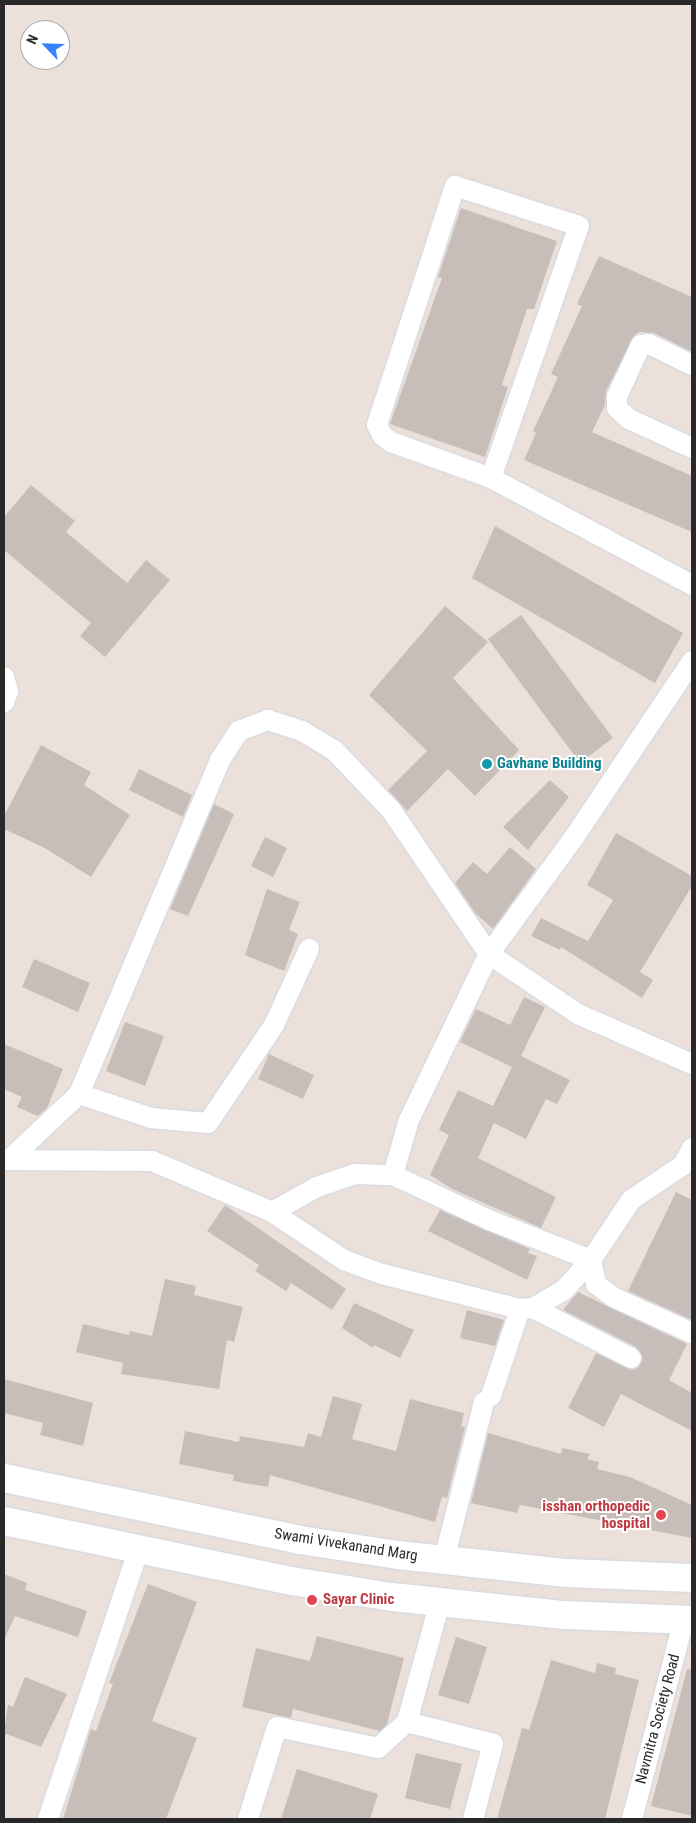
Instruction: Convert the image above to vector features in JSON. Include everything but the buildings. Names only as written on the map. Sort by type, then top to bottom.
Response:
[{"type":"main road","name":"Swami Vivekanand Marg","points":[[4,1478],[300,1540],[444,1560],[567,1572],[692,1578]]},
{"type":"main road","points":[[4,1520],[292,1581],[440,1602],[564,1615],[688,1620]]},
{"type":"street","points":[[491,478],[579,226],[455,186],[377,425],[391,442],[491,478],[692,586]]},
{"type":"street","points":[[692,365],[649,344],[641,345],[617,396],[617,408],[629,419],[692,448]]},
{"type":"street","points":[[393,1175],[409,1120],[489,954],[575,836],[692,661]]},
{"type":"street","points":[[4,677],[8,691],[4,702]]},
{"type":"street","points":[[7,1160],[79,1094],[220,760],[239,731],[268,720],[302,731],[334,750],[360,777],[391,810],[489,954],[578,1014],[692,1064]]},
{"type":"street","points":[[79,1094],[151,1118],[208,1123],[274,1025],[309,949]]},
{"type":"street","points":[[444,1560],[487,1399],[526,1308],[564,1290],[591,1260],[631,1200],[683,1165],[692,1148]]},
{"type":"street","points":[[7,1160],[152,1161],[272,1212],[344,1260],[382,1274],[526,1308],[631,1358]]},
{"type":"street","points":[[272,1212],[317,1187],[355,1174],[393,1175],[489,1220],[591,1260]]},
{"type":"street","points":[[591,1260],[596,1284],[613,1297],[692,1333]]},
{"type":"street","points":[[48,1819],[138,1549]]},
{"type":"street","points":[[248,1819],[277,1727],[378,1748],[407,1722],[440,1602]]},
{"type":"street","name":"Navmitra Society Road","points":[[632,1819],[688,1620]]},
{"type":"street","points":[[407,1722],[493,1744],[473,1819]]},
{"type":"place","name":"Gavhane Building","points":[[487,764]]},
{"type":"place","name":"isshan orthopedic hospital","points":[[661,1515]]},
{"type":"place","name":"Sayar Clinic","points":[[312,1600]]}]
